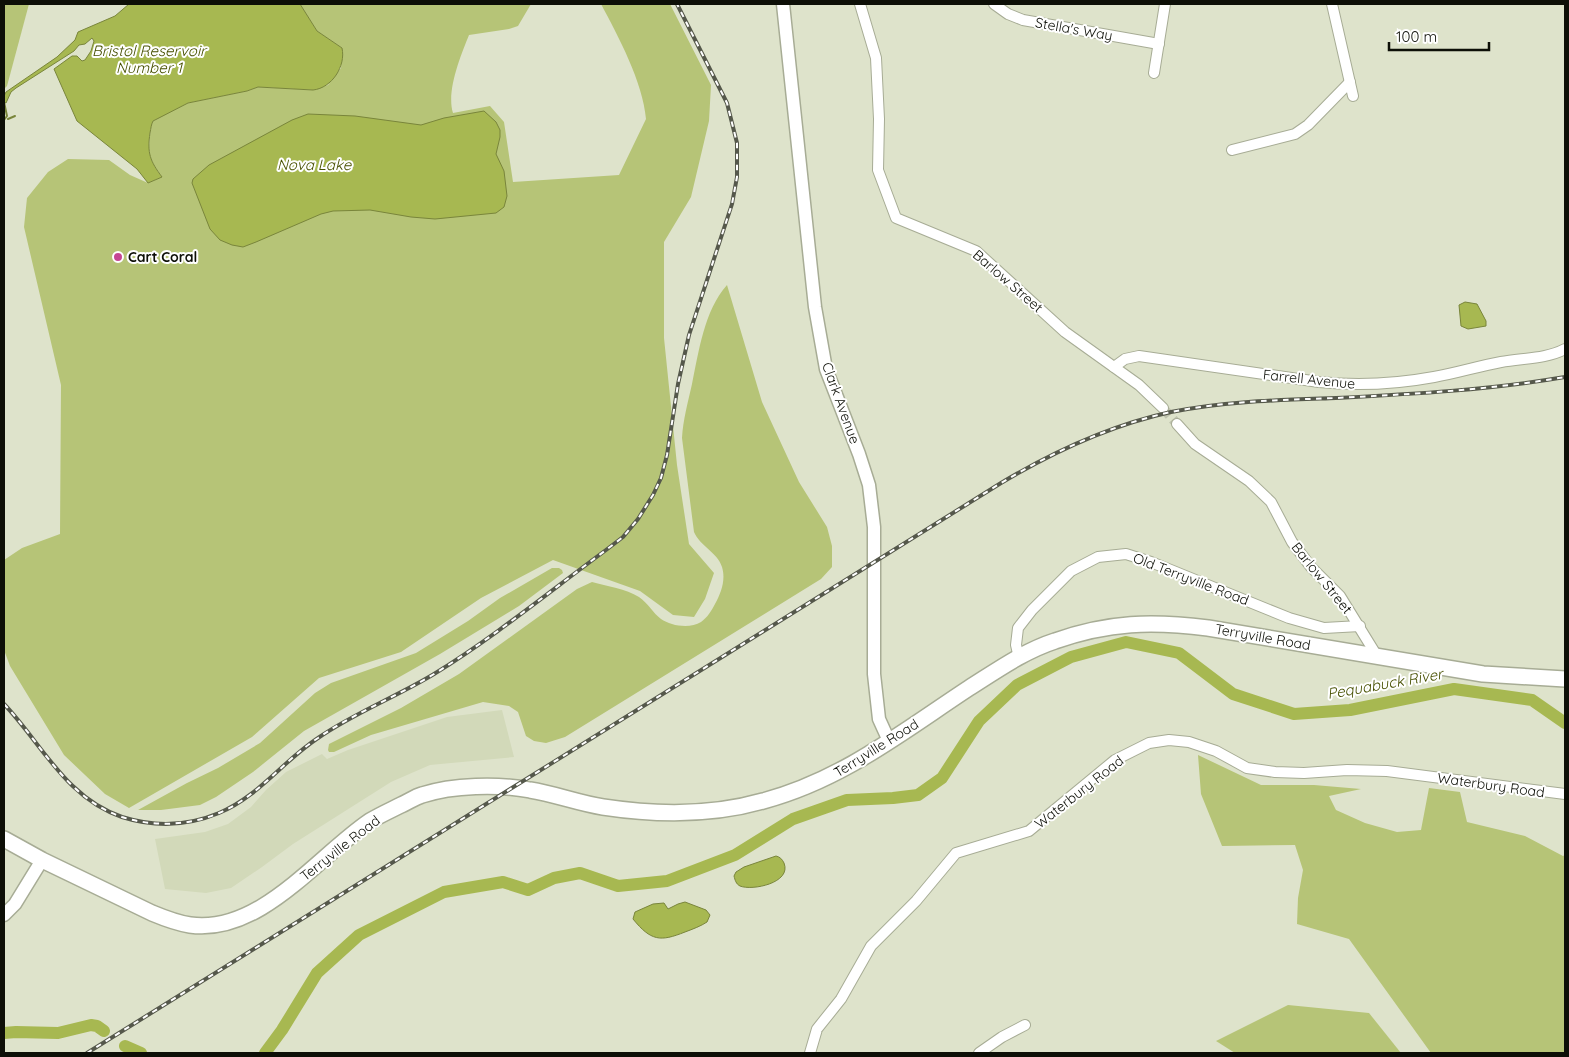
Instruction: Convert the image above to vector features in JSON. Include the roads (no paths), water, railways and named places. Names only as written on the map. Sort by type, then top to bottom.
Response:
[{"type":"highway","name":"Terryville Road","points":[[4,839],[42,860],[161,917],[192,925],[215,924],[239,918],[272,901],[371,821],[421,795],[474,785],[528,789],[602,807],[676,814],[720,810],[761,802],[804,788],[843,770],[1019,658],[1052,642],[1090,630],[1125,624],[1150,623],[1208,628],[1483,674],[1565,678]]},
{"type":"main road","name":"Clark Avenue","points":[[783,4],[814,307],[826,370],[869,485],[874,527],[874,674],[880,719],[888,741]]},
{"type":"main road","points":[[4,915],[15,904],[42,860]]},
{"type":"street","name":"Barlow Street","points":[[860,4],[876,58],[879,119],[878,170],[896,218],[976,251],[1065,332],[1139,385],[1164,408]]},
{"type":"street","name":"Stella's Way","points":[[994,4],[1004,12],[1023,20],[1159,44]]},
{"type":"street","points":[[1154,73],[1165,4]]},
{"type":"street","points":[[1332,4],[1353,96]]},
{"type":"street","points":[[1232,150],[1295,134],[1308,125],[1350,82]]},
{"type":"street","name":"Farrell Avenue","points":[[1114,367],[1125,359],[1139,356],[1319,382],[1379,384],[1434,377],[1502,362],[1551,355],[1565,349]]},
{"type":"street","name":"Barlow Street","points":[[1177,424],[1195,444],[1239,474],[1266,496],[1275,507],[1292,542],[1310,568],[1340,596],[1377,656]]},
{"type":"street","name":"Old Terryville Road","points":[[1019,658],[1016,645],[1018,628],[1032,610],[1070,571],[1098,557],[1126,554],[1151,562],[1289,618],[1324,628],[1360,626]]},
{"type":"street","name":"Waterbury Road","points":[[810,1053],[817,1030],[841,999],[871,946],[916,900],[956,853],[1029,831],[1115,760],[1150,743],[1169,740],[1189,742],[1216,751],[1247,768],[1275,772],[1387,771],[1565,794]]},
{"type":"street","points":[[979,1053],[1002,1037],[1025,1025]]},
{"type":"water","name":"Bristol Reservoir Number 1","points":[[129,4],[300,4],[317,31],[342,48],[343,55],[340,69],[332,81],[313,90],[258,87],[188,103],[153,121],[149,151],[152,161],[162,177],[148,183],[137,169],[77,121],[54,69],[72,56],[77,56],[82,61],[85,60],[91,51],[94,41],[92,38],[16,88],[11,92],[6,103],[4,102],[6,92],[57,57],[75,40],[78,32],[115,16]]},
{"type":"water","name":"Nova Lake","points":[[484,111],[496,122],[500,130],[496,154],[504,171],[507,196],[504,207],[496,213],[435,219],[370,210],[333,211],[321,214],[243,247],[220,240],[210,229],[192,183],[193,179],[209,165],[292,120],[308,114],[355,116],[421,125],[444,118]]},
{"type":"water","points":[[1465,302],[1477,304],[1486,321],[1486,326],[1468,329],[1461,326],[1459,305]]},
{"type":"water","points":[[776,856],[784,863],[785,870],[777,880],[770,884],[753,887],[740,886],[737,883],[734,876],[736,872],[744,867]]},
{"type":"water","points":[[685,902],[706,910],[710,915],[707,922],[676,935],[662,938],[645,932],[633,919],[635,912],[653,904],[664,903],[668,909]]},
{"type":"waterway","points":[[4,102],[7,116],[4,120]]},
{"type":"waterway","points":[[8,119],[15,116]]},
{"type":"waterway","name":"Pequabuck River","points":[[265,1053],[282,1030],[317,973],[359,935],[444,892],[503,882],[528,890],[554,878],[580,873],[618,886],[667,881],[735,855],[793,819],[847,800],[918,795],[942,778],[979,721],[1017,685],[1071,657],[1126,642],[1179,653],[1233,694],[1294,714],[1350,710],[1454,689],[1532,700],[1565,723]]},
{"type":"waterway","name":"Pequabuck River","points":[[4,1033],[58,1033],[91,1025],[97,1026],[104,1031]]},
{"type":"waterway","name":"Pequabuck River","points":[[125,1046],[141,1053]]},
{"type":"tunnel","points":[[1163,408],[1177,424]]},
{"type":"railway","points":[[4,704],[70,783],[85,797],[102,808],[122,817],[159,824],[195,821],[219,813],[246,798],[318,738],[456,660],[521,614],[623,537],[638,519],[661,478],[689,335],[732,204],[737,177],[737,143],[727,103],[677,4]]},
{"type":"railway","points":[[87,1053],[1001,483],[1062,450],[1126,424],[1191,408],[1253,402],[1451,391],[1565,377]]},
{"type":"place","name":"Cart Coral","points":[[118,257]]}]
